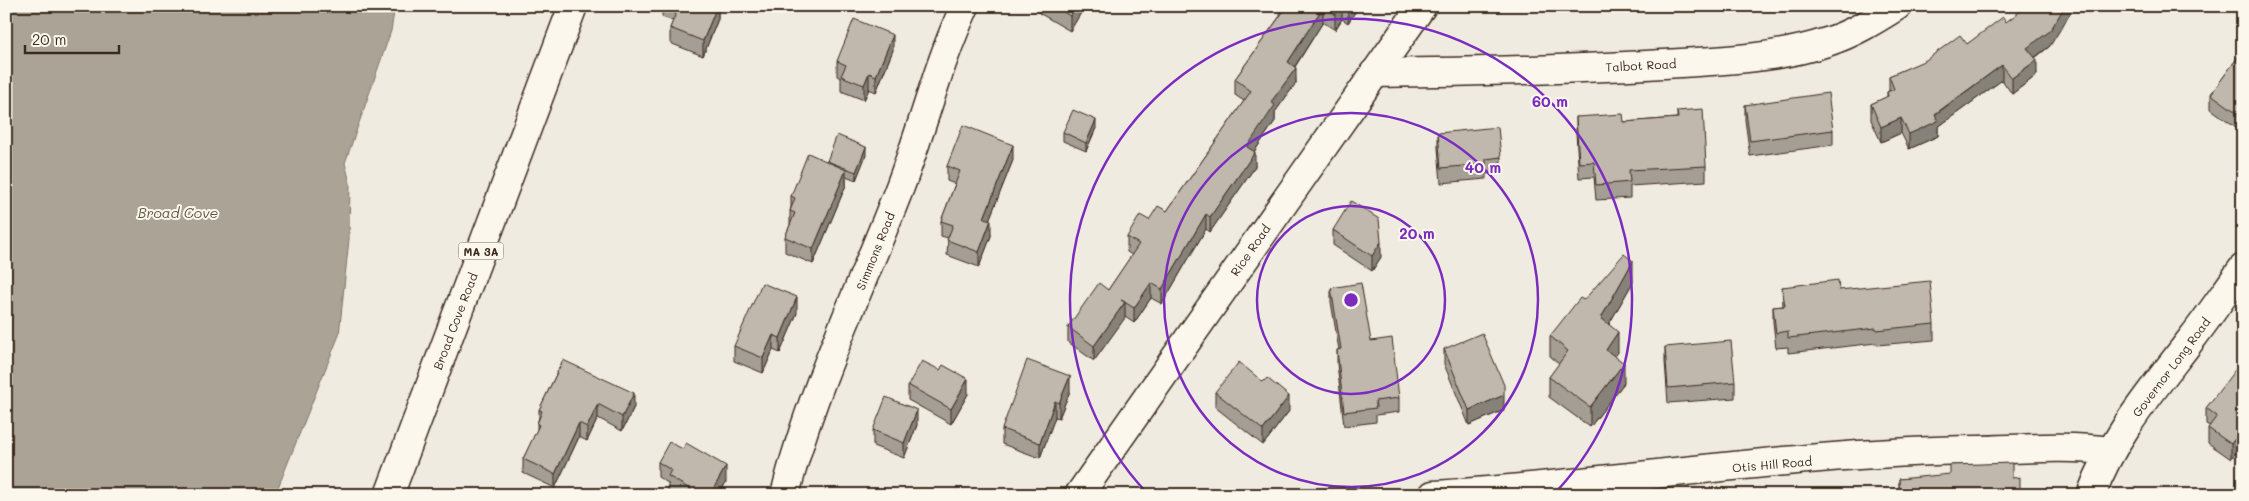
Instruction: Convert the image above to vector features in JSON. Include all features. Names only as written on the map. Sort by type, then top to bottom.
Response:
[{"type":"street","name":"Broad Cove Road","points":[[389,495],[573,6]]},
{"type":"street","name":"Simmons Road","points":[[785,495],[800,440],[911,158],[940,71],[965,6]]},
{"type":"street","name":"Rice Road","points":[[1079,495],[1422,6]]},
{"type":"street","name":"Talbot Road","points":[[1374,73],[1560,70],[1702,62],[1781,53],[1826,42],[1873,22],[1897,6]]},
{"type":"street","name":"Governor Long Road","points":[[2091,495],[2111,451],[2151,390],[2193,338],[2243,268]]},
{"type":"street","name":"Otis Hill Road","points":[[1433,495],[1516,489],[1914,450],[2070,448],[2111,451]]},
{"type":"water","name":"Broad Cove","points":[[6,6],[395,6],[391,31],[345,163],[350,183],[349,239],[339,335],[275,495],[6,495]]},
{"type":"building","points":[[673,6],[717,6],[703,41],[670,28],[678,8]]},
{"type":"building","points":[[1054,6],[1076,6],[1070,16]]},
{"type":"building","points":[[1282,6],[1341,6],[1335,14],[1323,7],[1288,62],[1296,68],[1271,102],[1275,105],[1247,147],[1255,152],[1210,217],[1206,214],[1162,289],[1151,283],[1134,308],[1125,302],[1094,346],[1068,327],[1099,283],[1108,290],[1139,244],[1127,237],[1140,215],[1149,220],[1158,206],[1167,211],[1251,91],[1235,79],[1283,12],[1280,10]]},
{"type":"building","points":[[2027,6],[2065,6],[2050,31],[2027,48],[2037,60],[2012,78],[2002,65],[1935,114],[1938,121],[1909,134],[1901,118],[1881,127],[1871,104],[1888,96],[1887,92],[1894,89],[1889,76],[1926,60],[1960,35],[1967,44],[2003,17],[2006,22]]},
{"type":"building","points":[[854,19],[893,35],[876,76],[869,73],[864,85],[841,76],[846,65],[837,61]]},
{"type":"building","points":[[2243,50],[2243,117],[2211,94]]},
{"type":"building","points":[[1828,93],[1833,130],[1750,141],[1745,105]]},
{"type":"building","points":[[1703,109],[1706,166],[1629,170],[1630,182],[1596,185],[1594,162],[1579,163],[1576,117],[1623,114],[1624,122],[1678,118],[1677,111]]},
{"type":"building","points":[[1073,110],[1096,120],[1086,143],[1063,132]]},
{"type":"building","points":[[963,125],[1013,145],[984,218],[991,220],[979,252],[947,240],[953,225],[941,221],[960,171],[947,166]]},
{"type":"building","points":[[1498,127],[1501,157],[1486,159],[1486,164],[1441,168],[1438,133]]},
{"type":"building","points":[[837,135],[866,147],[856,172],[827,161]]},
{"type":"building","points":[[808,153],[846,170],[813,249],[785,237],[795,213],[790,211],[795,198],[791,196]]},
{"type":"building","points":[[1351,201],[1379,219],[1381,242],[1372,256],[1333,230]]},
{"type":"building","points":[[1624,254],[1633,261],[1601,318],[1618,332],[1606,350],[1624,363],[1590,407],[1549,377],[1568,351],[1550,336],[1580,298],[1584,300]]},
{"type":"building","points":[[1838,280],[1839,290],[1930,281],[1934,324],[1877,330],[1876,328],[1788,338],[1788,331],[1776,333],[1773,307],[1785,306],[1782,287]]},
{"type":"building","points":[[762,283],[797,297],[780,338],[773,335],[763,358],[734,346]]},
{"type":"building","points":[[1361,283],[1371,341],[1392,338],[1399,398],[1375,401],[1376,408],[1344,412],[1337,350],[1341,349],[1331,288]]},
{"type":"building","points":[[1482,333],[1504,385],[1504,395],[1469,410],[1444,349]]},
{"type":"building","points":[[1731,341],[1735,382],[1668,388],[1665,347]]},
{"type":"building","points":[[563,360],[634,393],[622,417],[598,404],[587,427],[579,423],[555,474],[523,459],[539,425],[537,424],[542,411],[539,410]]},
{"type":"building","points":[[1027,360],[1070,376],[1059,403],[1055,401],[1040,443],[1002,429]]},
{"type":"building","points":[[922,361],[940,370],[943,365],[968,379],[951,409],[908,385]]},
{"type":"building","points":[[1239,362],[1263,382],[1267,378],[1289,396],[1263,430],[1215,392]]},
{"type":"building","points":[[2238,366],[2243,369],[2243,428],[2231,444],[2208,428],[2217,416],[2206,408]]},
{"type":"building","points":[[886,397],[917,410],[904,443],[873,430]]},
{"type":"building","points":[[669,442],[683,449],[686,443],[726,466],[710,495],[700,495],[668,476],[671,470],[658,462]]},
{"type":"building","points":[[2012,463],[2012,478],[2020,477],[2020,495],[1900,495],[1899,479],[1950,474],[1950,465]]},
{"type":"building","points":[[1818,493],[1818,495],[1798,495]]}]
